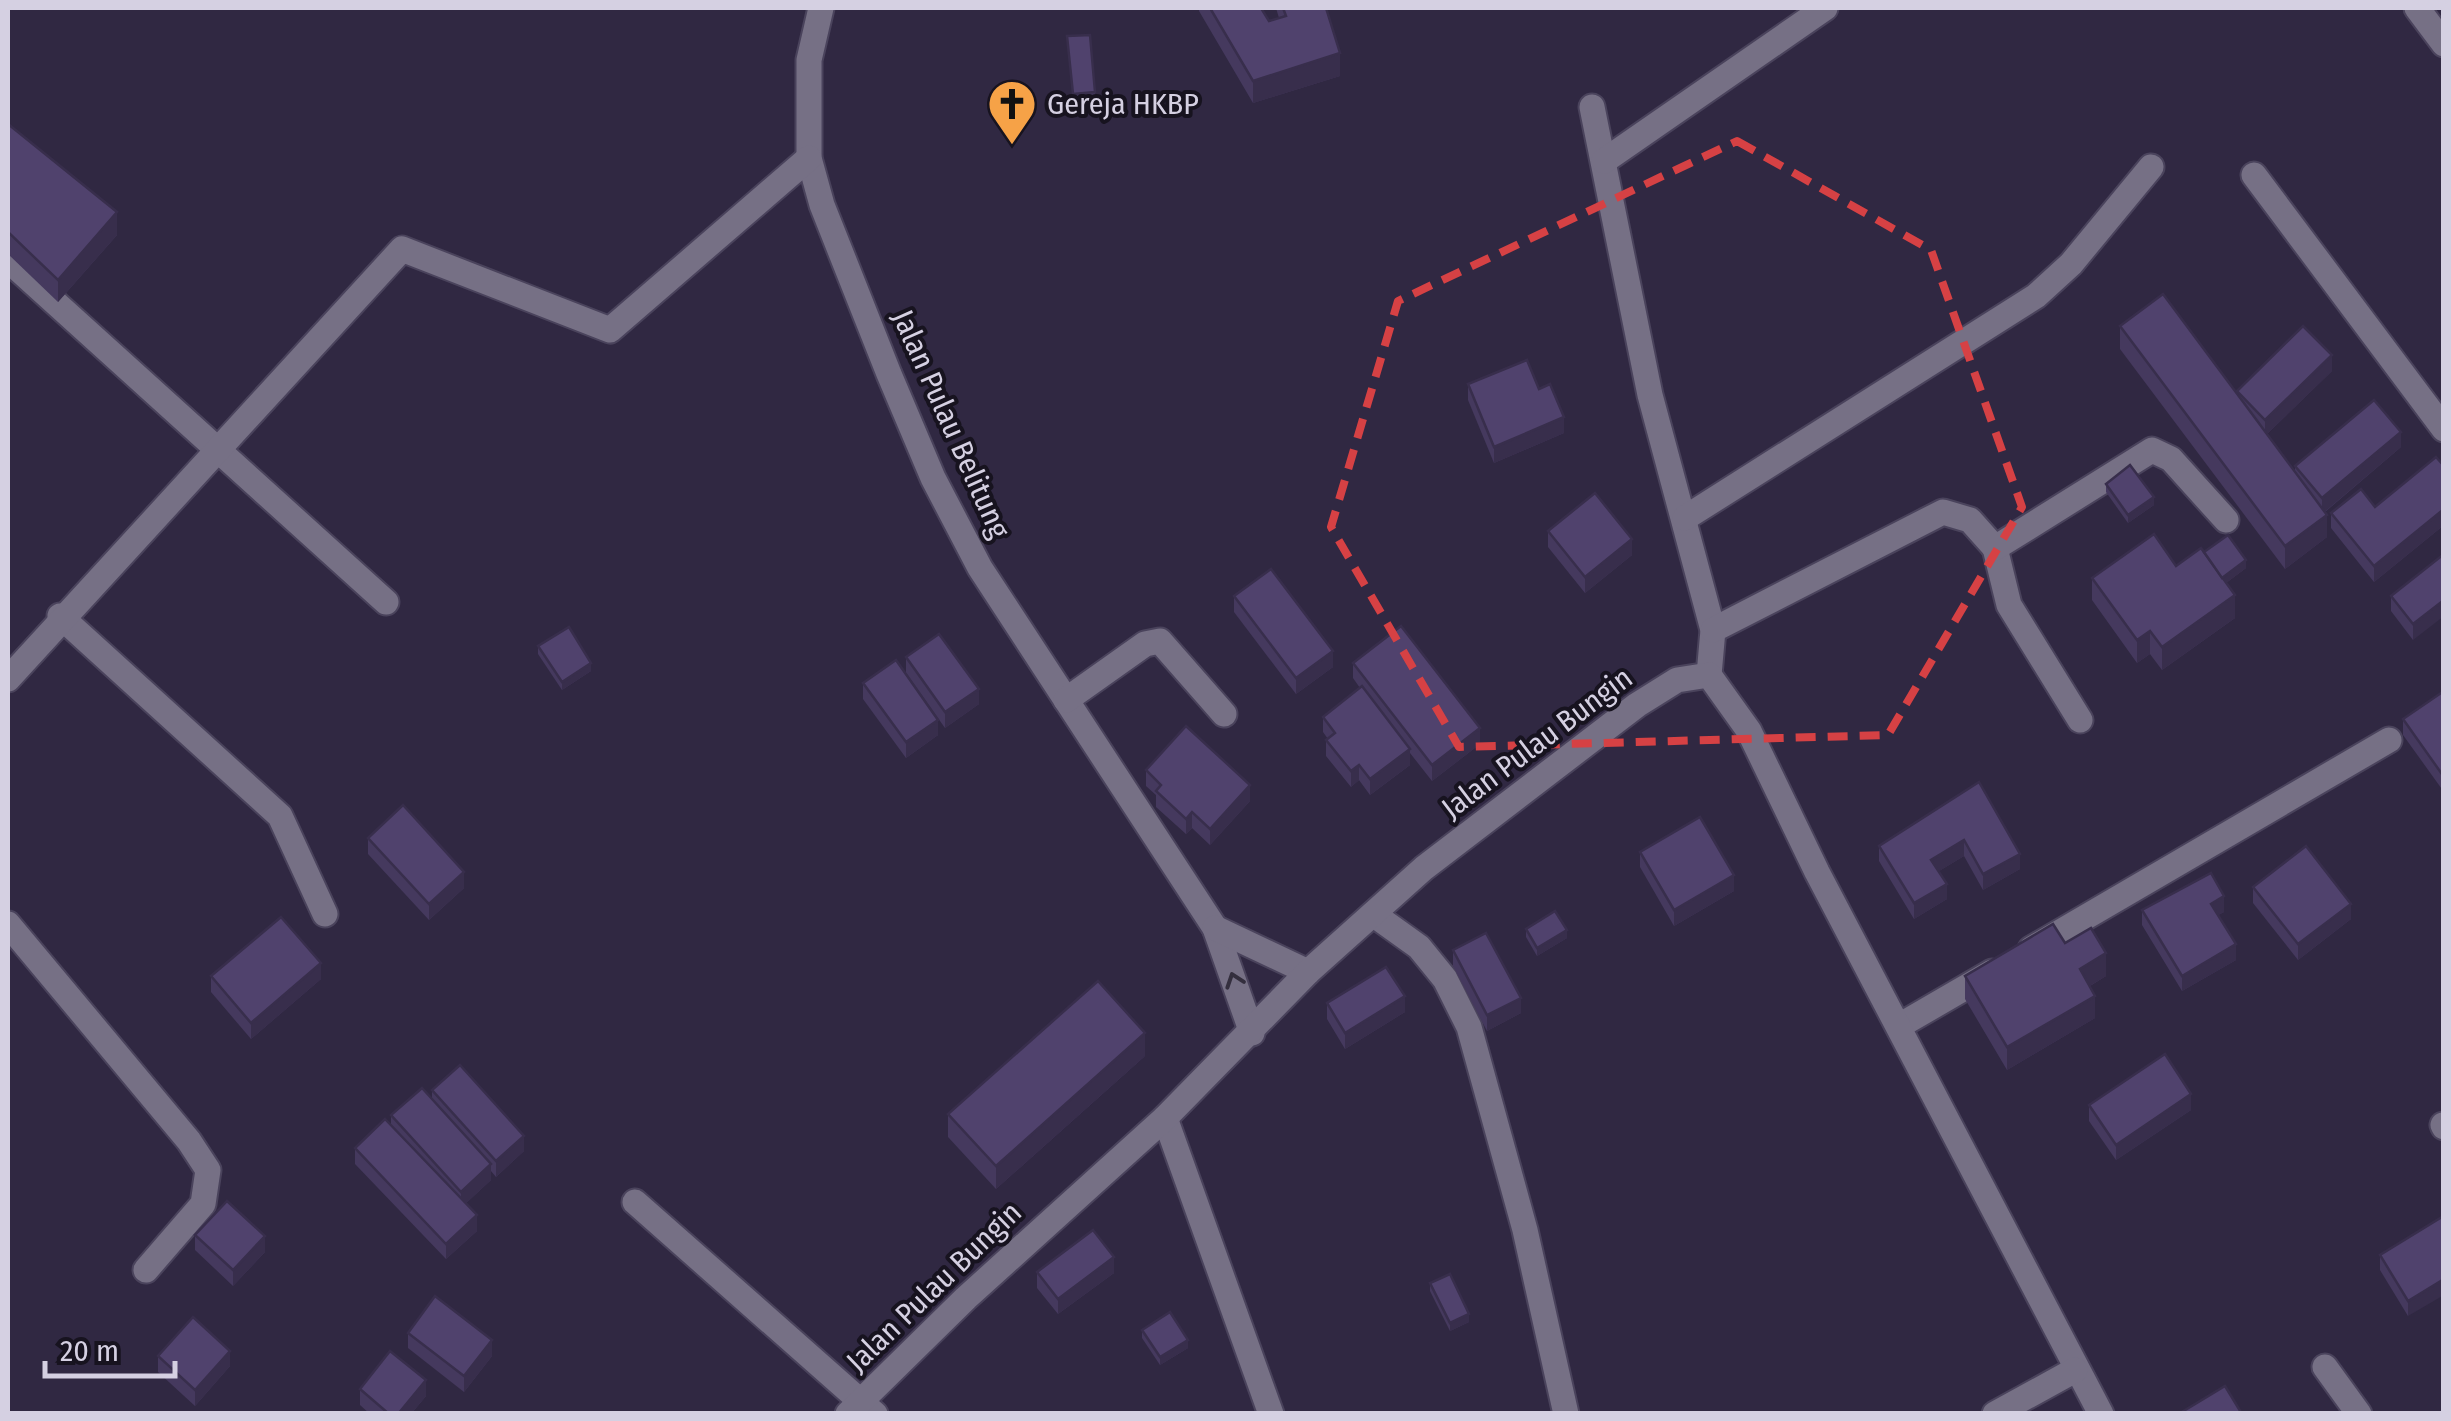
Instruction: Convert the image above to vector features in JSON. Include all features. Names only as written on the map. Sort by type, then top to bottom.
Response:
[{"type":"street","name":"Jalan Pulau Belitung","points":[[821,8],[809,60],[809,158],[822,205],[934,478],[980,568],[1216,928],[1252,1033]]},
{"type":"street","points":[[1604,160],[1826,8]]},
{"type":"street","points":[[2417,8],[2444,44]]},
{"type":"street","points":[[1592,107],[1650,396],[1712,630],[1709,675],[1749,731],[1816,872],[2100,1414]]},
{"type":"street","points":[[8,678],[60,616],[402,249],[610,330],[809,158]]},
{"type":"street","points":[[1685,518],[2036,296],[2072,264],[2151,166]]},
{"type":"street","points":[[2254,175],[2444,429]]},
{"type":"street","points":[[8,260],[386,602]]},
{"type":"street","points":[[1995,548],[2152,450],[2171,459],[2226,520]]},
{"type":"street","points":[[1712,630],[1943,512],[1970,520],[1995,548],[2009,606],[2080,720]]},
{"type":"street","points":[[60,616],[280,816],[325,914]]},
{"type":"street","points":[[1066,700],[1145,644],[1160,641],[1224,714]]},
{"type":"street","name":"Jalan Pulau Bungin","points":[[862,1409],[966,1298],[1165,1118],[1308,972],[1424,868],[1637,706],[1678,680],[1709,675]]},
{"type":"street","points":[[1899,1026],[2389,740]]},
{"type":"street","points":[[1379,908],[1445,979],[1470,1027],[1525,1230],[1566,1414]]},
{"type":"street","points":[[8,924],[208,1170],[203,1204],[146,1270]]},
{"type":"street","points":[[1216,928],[1308,972]]},
{"type":"street","points":[[1165,1118],[1270,1414]]},
{"type":"street","points":[[635,1202],[862,1409]]},
{"type":"street","points":[[2325,1367],[2359,1414]]},
{"type":"street","points":[[1994,1414],[2075,1370]]},
{"type":"highlighted area","points":[[1737,141],[1931,250],[2022,507],[1888,735],[1459,747],[1331,527],[1398,301]]},
{"type":"building","points":[[1210,8],[1261,8],[1269,21],[1286,16],[1283,8],[1326,8],[1340,53],[1253,81]]},
{"type":"building","points":[[1090,35],[1095,92],[1073,94],[1067,36]]},
{"type":"building","points":[[8,124],[117,212],[58,280],[8,232]]},
{"type":"building","points":[[2163,294],[2327,515],[2285,546],[2120,326]]},
{"type":"building","points":[[2303,326],[2332,355],[2265,420],[2237,391]]},
{"type":"building","points":[[1527,360],[1539,389],[1550,384],[1564,417],[1494,447],[1468,384]]},
{"type":"building","points":[[2374,400],[2401,432],[2322,498],[2295,466]]},
{"type":"building","points":[[2436,457],[2444,466],[2444,509],[2374,566],[2331,513],[2361,489],[2375,507]]},
{"type":"building","points":[[2130,465],[2154,497],[2128,515],[2106,484]]},
{"type":"building","points":[[1595,493],[1632,539],[1585,577],[1548,531]]},
{"type":"building","points":[[2154,534],[2176,566],[2201,548],[2235,595],[2162,647],[2150,631],[2137,640],[2092,578]]},
{"type":"building","points":[[2228,535],[2246,560],[2222,578],[2204,552]]},
{"type":"building","points":[[2444,554],[2444,600],[2413,624],[2391,596]]},
{"type":"building","points":[[1271,569],[1333,651],[1296,678],[1234,596]]},
{"type":"building","points":[[1401,626],[1480,728],[1432,765],[1353,663]]},
{"type":"building","points":[[569,627],[591,663],[562,682],[538,646]]},
{"type":"building","points":[[939,634],[979,689],[945,712],[906,657]]},
{"type":"building","points":[[896,660],[938,720],[906,742],[863,683]]},
{"type":"building","points":[[1362,686],[1410,749],[1370,779],[1359,765],[1351,771],[1326,740],[1335,733],[1323,717]]},
{"type":"building","points":[[2444,691],[2444,777],[2403,719]]},
{"type":"building","points":[[1186,726],[1250,785],[1210,829],[1192,812],[1186,819],[1156,791],[1161,785],[1146,770]]},
{"type":"building","points":[[1979,782],[2020,854],[1983,874],[1964,840],[1931,860],[1947,884],[1914,903],[1879,846]]},
{"type":"building","points":[[403,805],[464,872],[429,904],[368,838]]},
{"type":"building","points":[[1700,817],[1734,875],[1674,910],[1640,852]]},
{"type":"building","points":[[2306,846],[2351,904],[2298,944],[2253,887]]},
{"type":"building","points":[[2211,873],[2224,896],[2211,904],[2236,944],[2182,976],[2142,910]]},
{"type":"building","points":[[1555,911],[1567,930],[1537,948],[1526,929]]},
{"type":"building","points":[[281,917],[321,963],[251,1023],[211,976]]},
{"type":"building","points":[[2053,924],[2065,943],[2091,928],[2106,953],[2080,969],[2095,996],[2007,1047],[1965,976]]},
{"type":"building","points":[[1486,933],[1521,998],[1487,1015],[1453,950]]},
{"type":"building","points":[[1386,967],[1405,996],[1345,1033],[1327,1003]]},
{"type":"building","points":[[1098,981],[1145,1033],[996,1166],[948,1114]]},
{"type":"building","points":[[2165,1054],[2191,1094],[2116,1145],[2089,1105]]},
{"type":"building","points":[[460,1065],[524,1136],[496,1161],[432,1090]]},
{"type":"building","points":[[422,1088],[491,1164],[461,1192],[391,1115]]},
{"type":"building","points":[[385,1119],[477,1215],[446,1244],[355,1148]]},
{"type":"building","points":[[227,1201],[265,1236],[233,1270],[195,1235]]},
{"type":"building","points":[[2442,1217],[2444,1279],[2408,1301],[2380,1255]]},
{"type":"building","points":[[1093,1230],[1114,1257],[1058,1299],[1037,1272]]},
{"type":"building","points":[[1450,1274],[1469,1314],[1450,1323],[1430,1283]]},
{"type":"building","points":[[435,1296],[492,1340],[464,1376],[408,1333]]},
{"type":"building","points":[[1170,1312],[1188,1340],[1160,1357],[1142,1330]]},
{"type":"building","points":[[193,1317],[230,1351],[195,1390],[158,1356]]},
{"type":"building","points":[[390,1351],[426,1380],[398,1414],[389,1414],[360,1389]]},
{"type":"building","points":[[2225,1386],[2242,1414],[2183,1414],[2182,1412]]},
{"type":"place","name":"Gereja HKBP","points":[[1012,146]]}]
